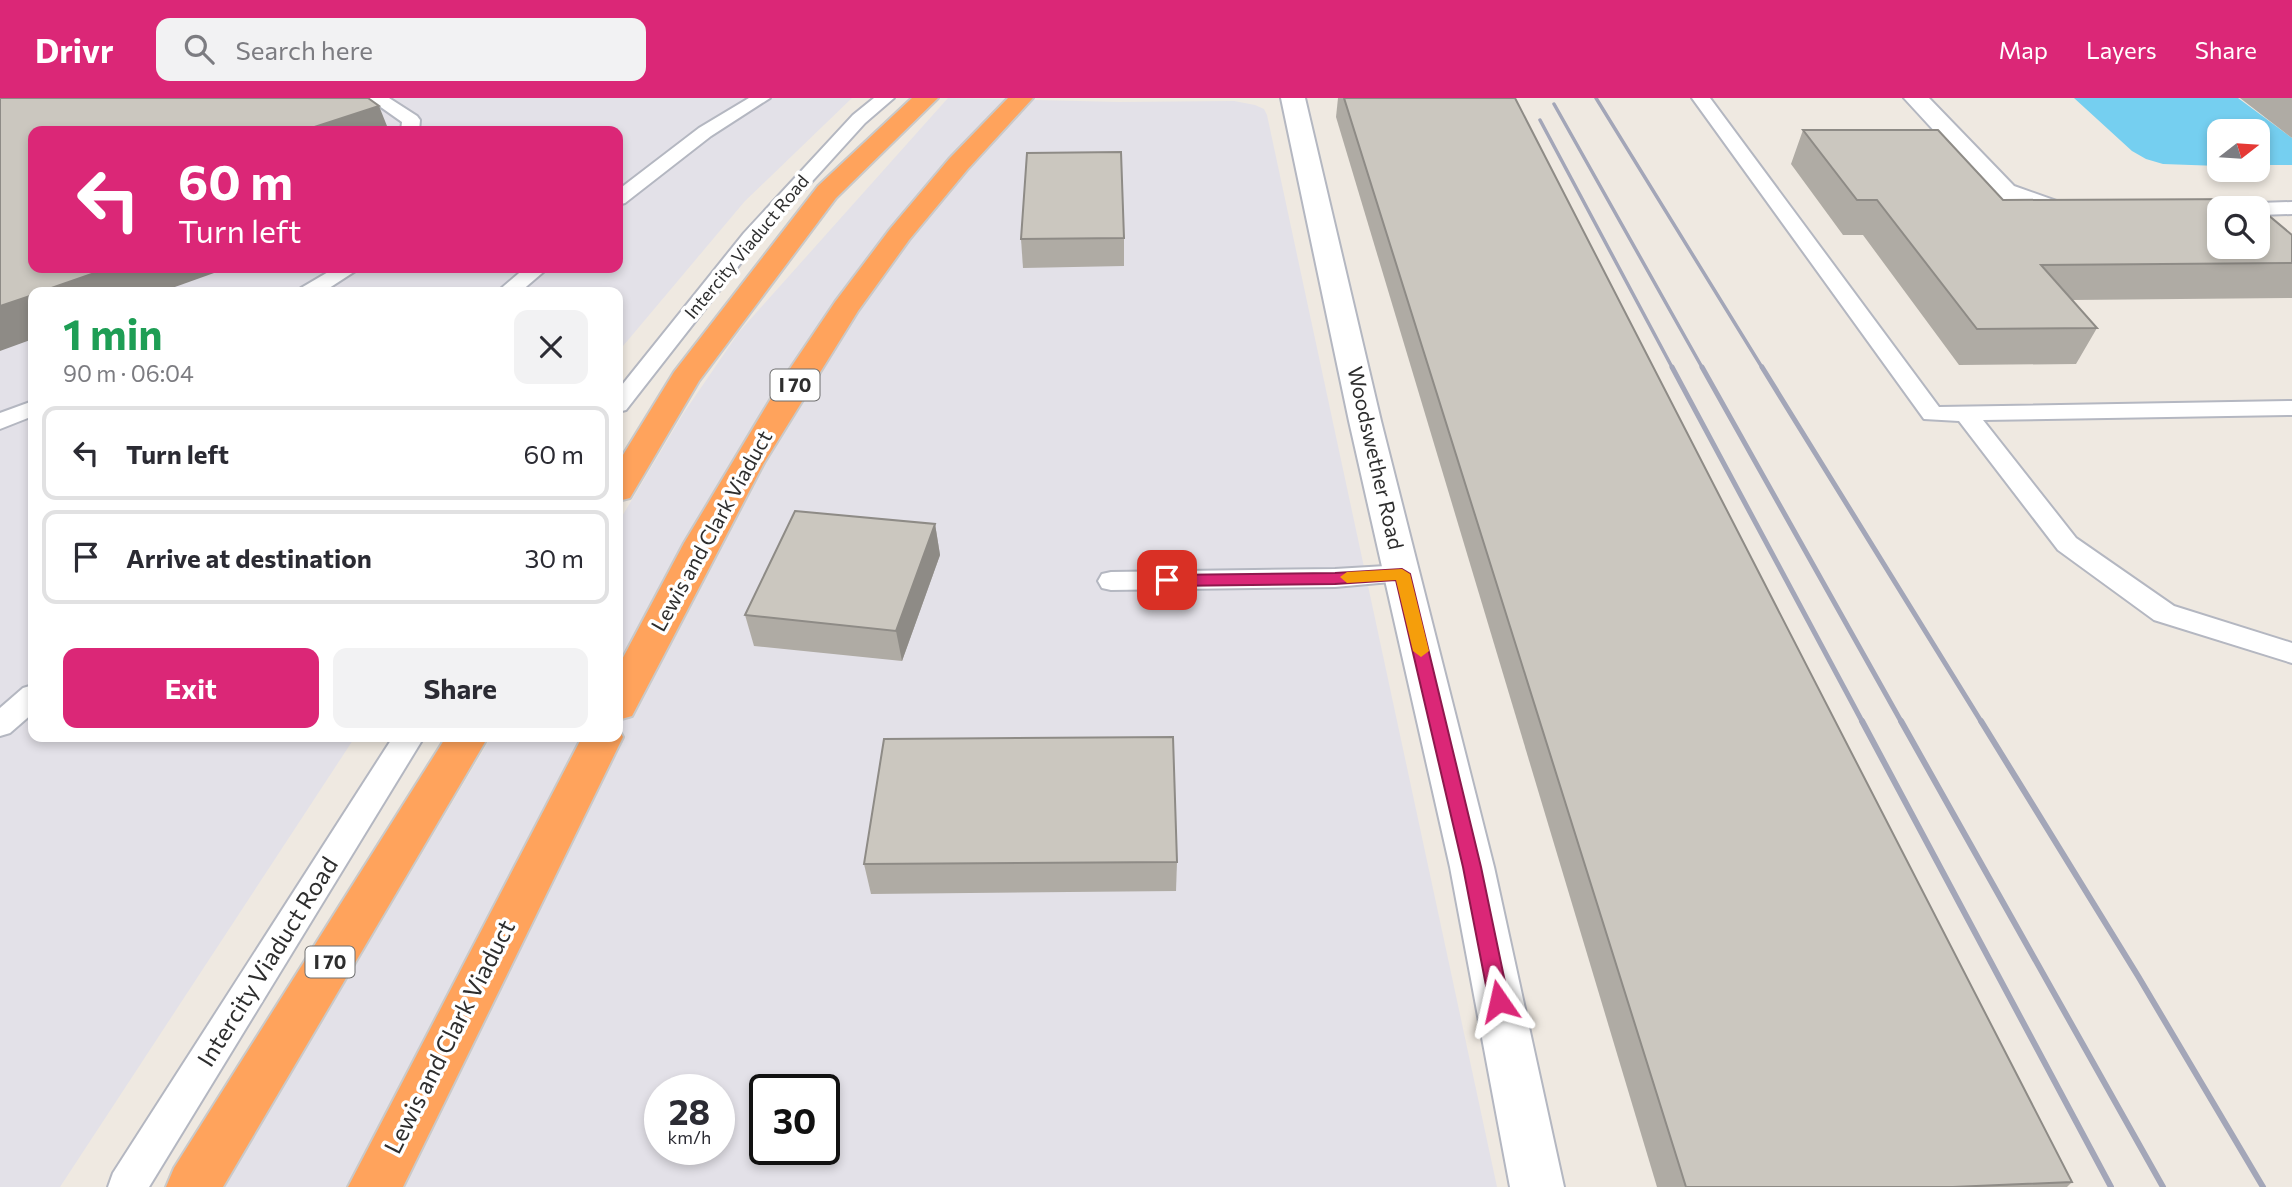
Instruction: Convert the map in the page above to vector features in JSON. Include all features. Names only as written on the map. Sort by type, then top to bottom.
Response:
[{"type":"highway","points":[[623,482],[685,379],[827,192],[926,98]]},
{"type":"highway","name":"Lewis and Clark Viaduct","points":[[623,695],[696,550],[808,364],[898,234],[983,135],[1021,98]]},
{"type":"highway","name":"I 70","points":[[193,1187],[464,742]]},
{"type":"highway","name":"Lewis and Clark Viaduct","points":[[374,1187],[599,742]]},
{"type":"street","name":"Woodswether Road","points":[[1293,98],[1472,867],[1537,1187]]},
{"type":"street","points":[[1916,98],[2005,192],[2077,215]]},
{"type":"lane","points":[[377,98],[411,120],[410,126]]},
{"type":"lane","points":[[623,195],[705,132],[761,98]]},
{"type":"lane","name":"Intercity Viaduct Road","points":[[623,399],[751,236],[859,119],[885,98]]},
{"type":"lane","points":[[1701,98],[1932,414],[2292,408]]},
{"type":"lane","points":[[2270,209],[2292,208]]},
{"type":"lane","points":[[316,287],[341,273]]},
{"type":"lane","points":[[513,287],[532,273]]},
{"type":"lane","points":[[0,422],[28,410]]},
{"type":"lane","points":[[1966,414],[2067,544],[2164,613],[2292,653]]},
{"type":"lane","points":[[1111,581],[1335,578],[1402,574]]},
{"type":"lane","points":[[0,725],[28,700]]},
{"type":"lane","name":"Intercity Viaduct Road","points":[[127,1187],[406,742]]},
{"type":"shaded area","points":[[0,98],[852,98],[745,201],[623,346],[623,287],[28,287],[28,742],[352,742],[60,1187],[0,1187]]},
{"type":"shaded area","points":[[948,98],[1119,102],[1234,101],[1264,109],[1497,1187],[224,1187],[488,742],[623,742],[623,515],[683,414],[739,332]]},
{"type":"water","points":[[2074,98],[2238,98],[2266,119],[2207,119],[2207,166],[2163,164],[2132,151]]},
{"type":"water","points":[[2270,122],[2292,138],[2292,165],[2270,165]]},
{"type":"building","points":[[0,98],[368,98],[379,106],[317,126],[28,126],[28,273],[95,273],[54,287],[28,287],[28,297],[0,306]]},
{"type":"building","points":[[1344,98],[1515,98],[2072,1182],[1953,1187],[1686,1187]]},
{"type":"building","points":[[1803,130],[1938,130],[2003,200],[2207,199],[2207,259],[2270,259],[2270,217],[2292,235],[2292,263],[2041,265],[2097,328],[1977,329],[1877,200],[1857,200]]},
{"type":"building","points":[[1121,152],[1124,238],[1021,239],[1027,153]]},
{"type":"building","points":[[795,511],[935,524],[896,631],[745,615]]},
{"type":"building","points":[[1173,737],[1177,862],[864,864],[884,739]]},
{"type":"railway","points":[[1596,98],[1763,369]]},
{"type":"railway","points":[[1554,104],[1703,369]]},
{"type":"railway","points":[[1540,120],[1673,369]]},
{"type":"railway","points":[[1672,367],[1863,723]]},
{"type":"railway","points":[[1702,367],[1902,723]]},
{"type":"railway","points":[[1762,367],[1982,723]]},
{"type":"railway","points":[[1862,721],[2111,1187]]},
{"type":"railway","points":[[1901,721],[2163,1187]]},
{"type":"railway","points":[[1981,721],[2138,976],[2263,1187]]},
{"type":"slow traffic","points":[[1347,577],[1402,574],[1421,651]]},
{"type":"route","points":[[1167,580],[1335,578],[1402,574],[1472,867],[1499,1001]]}]
